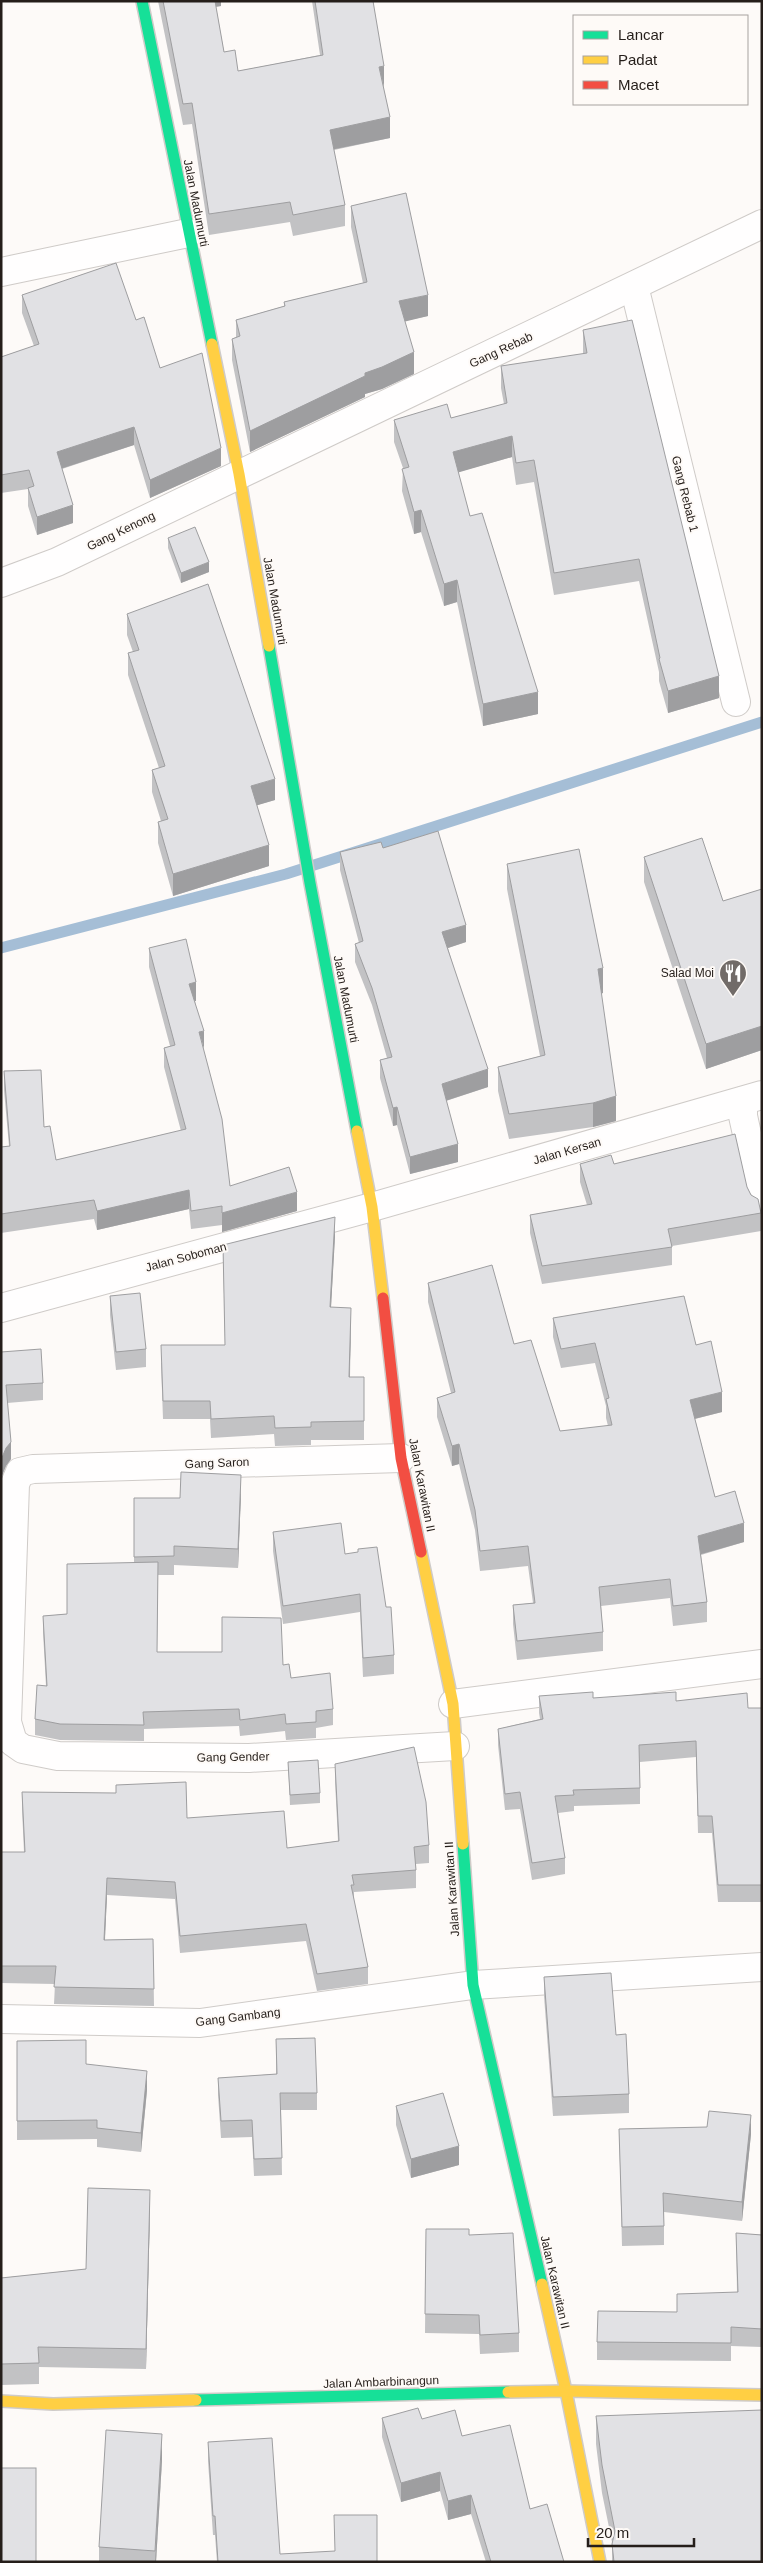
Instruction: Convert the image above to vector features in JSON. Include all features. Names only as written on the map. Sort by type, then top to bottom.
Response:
[{"type":"street","name":"Jalan Madumurti","points":[[142,1],[238,474],[310,883],[372,1207]]},
{"type":"street","name":"Gang Rebab","points":[[238,474],[762,224]]},
{"type":"street","points":[[1,272],[188,233]]},
{"type":"street","name":"Gang Rebab 1","points":[[634,286],[736,702]]},
{"type":"street","name":"Gang Kenong","points":[[1,583],[57,562],[238,474]]},
{"type":"street","points":[[753,1098],[743,1116],[762,1202]]},
{"type":"street","name":"Jalan Kersan","points":[[372,1207],[753,1098]]},
{"type":"street","name":"Jalan Soboman","points":[[1,1308],[372,1207]]},
{"type":"street","name":"Jalan Karawitan II","points":[[372,1207],[402,1458],[453,1704],[473,1985],[566,2391],[600,2562]]},
{"type":"street","name":"Gang Saron","points":[[13,1742],[7,1722],[15,1484],[20,1472],[33,1469],[402,1458]]},
{"type":"street","points":[[453,1704],[762,1664]]},
{"type":"street","name":"Gang Gender","points":[[13,1742],[23,1749],[58,1756],[249,1758],[455,1746]]},
{"type":"street","name":"Gang Gambang","points":[[1,2019],[200,2023],[473,1985],[762,1967]]},
{"type":"street","name":"Jalan Ambarbinangun","points":[[1,2401],[53,2404],[566,2391],[762,2395]]},
{"type":"building","points":[[163,1],[215,1],[224,52],[235,50],[238,71],[323,55],[315,1],[373,1],[384,66],[379,67],[390,117],[330,130],[345,205],[293,215],[290,202],[209,214],[192,103],[183,104]]},
{"type":"building","points":[[406,193],[428,295],[399,301],[414,352],[365,373],[365,376],[250,431],[232,339],[240,336],[236,320],[285,306],[284,302],[367,282],[351,206]]},
{"type":"building","points":[[116,263],[136,320],[144,317],[160,368],[202,353],[221,448],[150,480],[134,427],[57,452],[73,505],[37,517],[28,488],[34,486],[29,470],[1,475],[1,357],[39,344],[22,295]]},
{"type":"building","points":[[632,320],[719,676],[668,691],[659,659],[639,559],[554,573],[534,460],[516,463],[512,436],[453,452],[470,516],[482,513],[538,692],[483,704],[457,580],[444,584],[421,510],[414,512],[402,469],[409,467],[394,420],[447,404],[451,418],[507,403],[501,366],[587,353],[583,330]]},
{"type":"building","points":[[195,527],[209,562],[181,573],[168,538]]},
{"type":"building","points":[[208,584],[275,779],[251,786],[269,845],[173,874],[158,822],[168,819],[152,770],[165,766],[128,653],[139,650],[127,614]]},
{"type":"building","points":[[438,831],[466,925],[442,932],[488,1069],[442,1084],[458,1144],[410,1157],[397,1107],[393,1108],[380,1060],[392,1057],[372,988],[355,944],[363,941],[340,852],[381,842],[383,848]]},
{"type":"building","points":[[702,838],[723,901],[762,889],[762,1026],[706,1044],[644,857]]},
{"type":"building","points":[[579,849],[603,968],[598,969],[616,1096],[593,1103],[509,1114],[498,1067],[545,1055],[507,864]]},
{"type":"building","points":[[186,939],[196,982],[189,984],[204,1031],[199,1032],[222,1119],[230,1186],[289,1167],[297,1192],[222,1213],[222,1206],[191,1211],[189,1190],[97,1211],[94,1200],[1,1214],[1,1147],[10,1146],[4,1071],[41,1070],[44,1127],[50,1126],[56,1160],[186,1129],[164,1048],[175,1045],[149,948]]},
{"type":"building","points":[[735,1134],[747,1187],[751,1195],[758,1199],[761,1213],[668,1229],[672,1247],[542,1266],[530,1215],[592,1204],[580,1164],[611,1155],[614,1164]]},
{"type":"building","points":[[335,1217],[330,1307],[351,1308],[349,1377],[364,1377],[364,1421],[311,1422],[311,1427],[275,1428],[274,1416],[211,1419],[210,1401],[163,1401],[161,1345],[225,1345],[223,1245]]},
{"type":"building","points":[[492,1265],[514,1344],[531,1340],[560,1431],[612,1425],[606,1399],[609,1398],[595,1343],[561,1349],[553,1318],[684,1296],[696,1345],[711,1341],[722,1392],[690,1400],[715,1497],[735,1491],[744,1523],[698,1536],[707,1602],[673,1606],[670,1579],[599,1587],[603,1632],[517,1641],[513,1605],[535,1603],[528,1546],[480,1551],[475,1510],[459,1444],[452,1446],[437,1398],[455,1392],[428,1283]]},
{"type":"building","points":[[140,1293],[146,1349],[116,1352],[110,1296]]},
{"type":"building","points":[[41,1349],[43,1383],[6,1385],[11,1442],[1,1460],[1,1352]]},
{"type":"building","points":[[181,1472],[241,1475],[238,1549],[174,1546],[174,1556],[134,1557],[134,1498],[180,1498]]},
{"type":"building","points":[[341,1523],[345,1554],[358,1552],[358,1549],[377,1547],[386,1607],[391,1607],[394,1655],[363,1658],[360,1594],[283,1606],[273,1532]]},
{"type":"building","points":[[158,1562],[157,1652],[222,1652],[222,1617],[281,1618],[283,1665],[289,1664],[291,1678],[330,1673],[333,1709],[316,1711],[316,1722],[286,1724],[285,1714],[240,1720],[239,1709],[143,1712],[144,1725],[60,1724],[35,1719],[37,1685],[47,1686],[43,1616],[67,1614],[67,1564]]},
{"type":"building","points":[[593,1692],[593,1698],[676,1692],[676,1701],[747,1693],[748,1708],[762,1708],[762,1885],[718,1885],[712,1816],[698,1816],[696,1741],[639,1745],[640,1788],[573,1790],[574,1795],[555,1796],[565,1858],[532,1863],[520,1792],[505,1794],[498,1729],[543,1719],[539,1696]]},
{"type":"building","points":[[414,1747],[426,1802],[429,1845],[414,1847],[416,1870],[352,1875],[354,1885],[351,1885],[368,1967],[317,1974],[306,1924],[180,1936],[175,1882],[107,1878],[104,1940],[153,1939],[154,1989],[54,1987],[56,1966],[1,1966],[1,1852],[25,1852],[22,1792],[116,1793],[116,1785],[186,1782],[187,1818],[284,1811],[287,1848],[339,1841],[335,1764]]},
{"type":"building","points":[[318,1760],[320,1793],[290,1795],[288,1762]]},
{"type":"building","points":[[611,1973],[616,2035],[626,2034],[629,2094],[553,2097],[544,1977]]},
{"type":"building","points":[[315,2038],[317,2093],[280,2093],[282,2158],[254,2159],[252,2120],[221,2121],[218,2078],[277,2074],[276,2039]]},
{"type":"building","points":[[86,2040],[86,2064],[147,2071],[141,2133],[97,2128],[97,2120],[17,2121],[17,2041]]},
{"type":"building","points":[[443,2093],[459,2146],[411,2159],[396,2106]]},
{"type":"building","points":[[709,2111],[751,2115],[742,2202],[663,2193],[664,2226],[622,2227],[619,2129],[707,2127]]},
{"type":"building","points":[[88,2188],[150,2190],[146,2349],[38,2347],[39,2363],[1,2364],[1,2278],[86,2269]]},
{"type":"building","points":[[426,2229],[469,2229],[469,2235],[513,2233],[519,2333],[480,2335],[479,2315],[425,2314]]},
{"type":"building","points":[[736,2233],[762,2235],[762,2329],[731,2327],[731,2343],[597,2342],[598,2311],[677,2312],[677,2294],[738,2292]]},
{"type":"building","points":[[418,2408],[422,2419],[455,2410],[462,2436],[510,2425],[530,2509],[547,2504],[564,2562],[491,2562],[471,2495],[448,2501],[440,2472],[401,2483],[382,2418]]},
{"type":"building","points":[[762,2410],[762,2562],[614,2562],[612,2544],[615,2531],[602,2465],[596,2416]]},
{"type":"building","points":[[106,2430],[162,2434],[155,2551],[99,2547]]},
{"type":"building","points":[[272,2438],[280,2554],[335,2551],[334,2515],[377,2515],[377,2562],[218,2562],[208,2442]]},
{"type":"building","points":[[1,2468],[36,2468],[36,2562],[1,2562]]},
{"type":"waterway","points":[[1,948],[286,874],[762,722]]},
{"type":"traffic: fast","points":[[142,1],[212,344]]},
{"type":"traffic: fast","points":[[269,646],[310,883],[357,1131]]},
{"type":"traffic: fast","points":[[463,1844],[473,1985],[542,2284]]},
{"type":"traffic: fast","points":[[196,2400],[508,2392]]},
{"type":"traffic: slow","points":[[212,344],[239,474],[269,646]]},
{"type":"traffic: slow","points":[[357,1131],[372,1207],[383,1298]]},
{"type":"traffic: slow","points":[[421,1552],[453,1704],[463,1844]]},
{"type":"traffic: slow","points":[[542,2284],[566,2391],[600,2562]]},
{"type":"traffic: slow","points":[[508,2392],[566,2391],[762,2395]]},
{"type":"traffic: slow","points":[[1,2401],[53,2404],[196,2400]]},
{"type":"traffic: jam","points":[[383,1298],[401,1458],[421,1552]]},
{"type":"place","name":"Salad Moi","points":[[733,997]]}]
